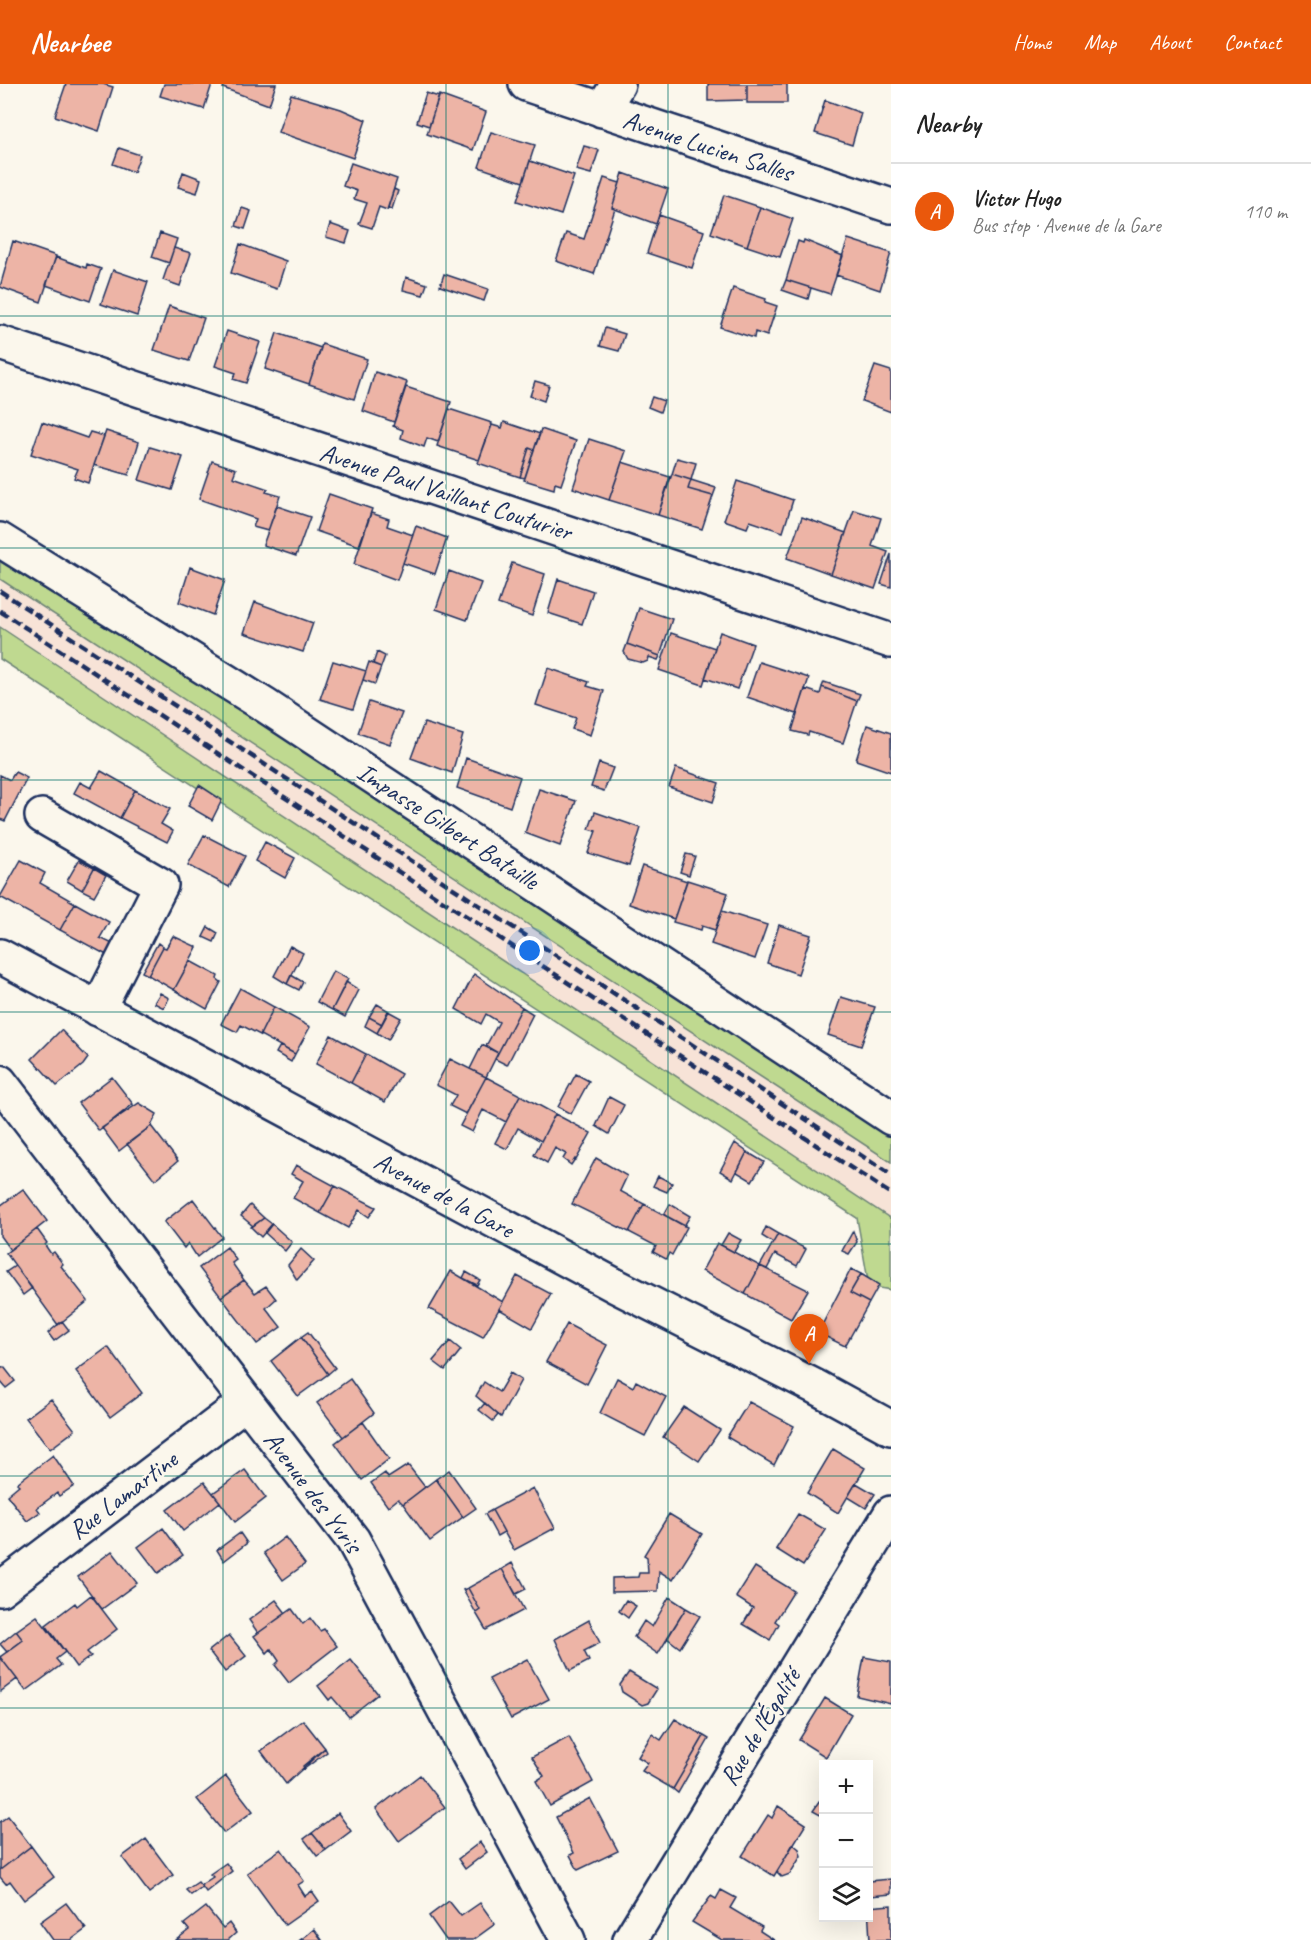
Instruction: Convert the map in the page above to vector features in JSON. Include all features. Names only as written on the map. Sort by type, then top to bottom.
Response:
[{"type":"street","name":"Avenue Lucien Salles","points":[[526,84],[610,97],[891,206]]},
{"type":"street","name":"Avenue Paul Vaillant Couturier","points":[[0,343],[891,641]]},
{"type":"street","name":"Impasse Gilbert Bataille","points":[[0,540],[266,706],[891,1118]]},
{"type":"street","points":[[42,816],[161,885],[98,1009]]},
{"type":"street","name":"Avenue de la Gare","points":[[0,956],[616,1286],[816,1387],[891,1428]]},
{"type":"street","name":"Avenue des Yvris","points":[[0,1082],[353,1540],[568,1940]]},
{"type":"street","name":"Rue Lamartine","points":[[0,1589],[246,1402]]},
{"type":"street","name":"Rue de l’Égalité","points":[[630,1940],[891,1513]]},
{"type":"shaded area","points":[[0,551],[891,1124],[891,1239],[0,659]]},
{"type":"green space","points":[[0,551],[891,1127],[891,1162],[0,579]]},
{"type":"green space","points":[[0,627],[891,1219],[891,1290],[869,1286],[857,1218],[0,659]]},
{"type":"building","points":[[66,84],[103,84],[113,87],[99,131],[55,116]]},
{"type":"building","points":[[164,84],[212,84],[204,109],[160,96]]},
{"type":"building","points":[[225,84],[276,84],[269,105],[223,88]]},
{"type":"building","points":[[708,84],[747,84],[747,100],[708,101]]},
{"type":"building","points":[[747,84],[787,84],[787,103],[747,103]]},
{"type":"building","points":[[426,93],[439,97],[429,126],[417,122]]},
{"type":"building","points":[[291,94],[341,109],[366,120],[353,158],[278,132]]},
{"type":"building","points":[[439,95],[486,112],[473,150],[427,134]]},
{"type":"building","points":[[825,100],[861,113],[852,145],[815,133]]},
{"type":"building","points":[[491,132],[535,145],[523,182],[479,167]]},
{"type":"building","points":[[584,146],[599,150],[591,174],[576,170]]},
{"type":"building","points":[[119,148],[140,155],[134,172],[113,164]]},
{"type":"building","points":[[530,161],[574,176],[561,215],[517,201]]},
{"type":"building","points":[[351,163],[397,179],[387,210],[379,207],[372,228],[359,224],[367,203],[354,199],[357,191],[343,186]]},
{"type":"building","points":[[183,172],[201,179],[197,193],[178,187]]},
{"type":"building","points":[[623,173],[668,189],[656,224],[612,208]]},
{"type":"building","points":[[604,178],[620,183],[612,208],[615,209],[594,274],[556,261],[566,233],[584,239]]},
{"type":"building","points":[[394,189],[398,191],[392,209],[388,208]]},
{"type":"building","points":[[724,195],[760,207],[747,246],[711,233]]},
{"type":"building","points":[[760,207],[793,219],[780,257],[747,246]]},
{"type":"building","points":[[242,208],[251,211],[245,229],[236,226]]},
{"type":"building","points":[[659,215],[704,231],[692,268],[647,253]]},
{"type":"building","points":[[330,224],[350,231],[346,243],[326,237]]},
{"type":"building","points":[[160,233],[177,239],[169,263],[152,257]]},
{"type":"building","points":[[848,239],[891,253],[880,290],[836,275]]},
{"type":"building","points":[[804,240],[843,256],[830,294],[786,280],[798,241],[803,243]]},
{"type":"building","points":[[13,241],[56,256],[41,302],[0,287]]},
{"type":"building","points":[[240,244],[286,261],[277,289],[231,273]]},
{"type":"building","points":[[174,248],[191,253],[180,286],[163,280]]},
{"type":"building","points":[[56,257],[86,268],[87,264],[101,269],[90,301],[46,285]]},
{"type":"building","points":[[113,270],[148,282],[137,316],[101,304]]},
{"type":"building","points":[[444,274],[488,289],[484,301],[440,286]]},
{"type":"building","points":[[406,277],[427,284],[423,295],[403,290]]},
{"type":"building","points":[[786,280],[811,288],[808,299],[782,290]]},
{"type":"building","points":[[733,288],[766,299],[765,302],[777,306],[767,336],[755,332],[754,338],[720,327]]},
{"type":"building","points":[[169,306],[204,318],[189,361],[154,350]]},
{"type":"building","points":[[605,328],[625,334],[619,351],[600,346]]},
{"type":"building","points":[[227,331],[260,342],[246,383],[233,379],[236,373],[215,366]]},
{"type":"building","points":[[277,333],[321,348],[309,384],[265,369]]},
{"type":"building","points":[[322,344],[367,359],[354,399],[309,384]]},
{"type":"building","points":[[875,366],[891,371],[891,412],[862,401]]},
{"type":"building","points":[[375,372],[407,382],[394,422],[363,411]]},
{"type":"building","points":[[535,381],[549,385],[544,401],[530,396]]},
{"type":"building","points":[[406,387],[451,402],[438,442],[427,438],[424,447],[401,438],[403,430],[393,426]]},
{"type":"building","points":[[652,397],[664,401],[660,412],[648,407]]},
{"type":"building","points":[[449,409],[492,423],[479,460],[437,446]]},
{"type":"building","points":[[42,422],[87,438],[90,432],[104,436],[88,483],[74,478],[78,469],[31,454]]},
{"type":"building","points":[[504,422],[540,434],[534,450],[529,448],[520,477],[478,463],[492,425],[502,428]]},
{"type":"building","points":[[541,429],[576,441],[561,485],[555,483],[554,489],[524,480]]},
{"type":"building","points":[[106,431],[139,442],[129,475],[94,465]]},
{"type":"building","points":[[589,439],[626,451],[609,500],[573,488]]},
{"type":"building","points":[[150,447],[183,457],[172,490],[139,480]]},
{"type":"building","points":[[529,448],[534,450],[525,478],[520,477]]},
{"type":"building","points":[[677,458],[696,463],[691,480],[672,474]]},
{"type":"building","points":[[212,461],[236,469],[233,477],[268,489],[266,492],[280,496],[268,531],[253,527],[256,519],[199,499]]},
{"type":"building","points":[[622,462],[670,477],[658,515],[609,500]]},
{"type":"building","points":[[672,474],[691,480],[688,489],[713,496],[702,529],[658,515]]},
{"type":"building","points":[[691,480],[716,488],[713,496],[688,489]]},
{"type":"building","points":[[737,481],[793,500],[783,532],[750,521],[747,528],[724,520]]},
{"type":"building","points":[[329,494],[372,509],[359,546],[316,531]]},
{"type":"building","points":[[277,506],[310,517],[296,556],[263,545]]},
{"type":"building","points":[[854,510],[881,518],[872,546],[888,552],[875,589],[831,574]]},
{"type":"building","points":[[371,513],[389,519],[387,526],[413,535],[397,580],[354,564]]},
{"type":"building","points":[[802,517],[846,533],[831,574],[787,558]]},
{"type":"building","points":[[416,526],[447,538],[435,574],[403,563]]},
{"type":"building","points":[[891,554],[891,587],[881,584]]},
{"type":"building","points":[[512,563],[545,574],[532,616],[498,604]]},
{"type":"building","points":[[190,567],[225,580],[213,615],[179,602]]},
{"type":"building","points":[[449,571],[481,583],[467,620],[436,609]]},
{"type":"building","points":[[558,579],[593,591],[582,624],[548,613]]},
{"type":"building","points":[[255,602],[313,623],[303,652],[244,633]]},
{"type":"building","points":[[639,608],[672,619],[660,656],[627,644]]},
{"type":"building","points":[[720,632],[753,644],[737,689],[705,678]]},
{"type":"building","points":[[671,633],[715,648],[703,685],[659,670]]},
{"type":"building","points":[[627,644],[660,656],[658,660],[649,657],[648,661],[643,663],[628,659],[624,652]]},
{"type":"building","points":[[377,652],[385,656],[381,667],[373,664]]},
{"type":"building","points":[[333,661],[366,671],[353,709],[320,699]]},
{"type":"building","points":[[369,662],[381,667],[375,684],[363,680]]},
{"type":"building","points":[[759,662],[809,678],[797,714],[747,697]]},
{"type":"building","points":[[548,668],[589,682],[587,686],[604,691],[590,735],[572,729],[576,718],[536,705]]},
{"type":"building","points":[[824,682],[860,694],[857,701],[822,687]]},
{"type":"building","points":[[822,687],[857,701],[843,743],[809,732],[808,735],[792,731],[805,689],[820,694]]},
{"type":"building","points":[[369,702],[402,713],[390,744],[358,733]]},
{"type":"building","points":[[424,723],[463,735],[452,773],[411,758]]},
{"type":"building","points":[[867,725],[891,733],[891,772],[856,760]]},
{"type":"building","points":[[466,758],[520,777],[510,807],[457,788]]},
{"type":"building","points":[[599,763],[613,768],[604,791],[591,787]]},
{"type":"building","points":[[676,768],[719,783],[713,802],[669,787]]},
{"type":"building","points":[[101,771],[135,790],[120,818],[74,793],[80,782],[91,788]]},
{"type":"building","points":[[15,772],[27,778],[5,821],[0,819],[0,775],[10,780]]},
{"type":"building","points":[[199,785],[222,800],[212,820],[188,806]]},
{"type":"building","points":[[539,789],[576,801],[560,846],[525,833]]},
{"type":"building","points":[[135,790],[170,809],[161,824],[173,831],[167,842],[120,818]]},
{"type":"building","points":[[595,812],[641,828],[629,866],[588,853],[596,831],[589,829]]},
{"type":"building","points":[[204,835],[245,856],[229,887],[188,865]]},
{"type":"building","points":[[265,842],[295,858],[285,878],[255,861]]},
{"type":"building","points":[[686,854],[695,856],[689,875],[680,872]]},
{"type":"building","points":[[21,860],[45,873],[40,883],[75,903],[60,930],[0,897]]},
{"type":"building","points":[[79,860],[94,868],[82,890],[67,881]]},
{"type":"building","points":[[642,866],[687,881],[674,919],[629,904]]},
{"type":"building","points":[[94,868],[106,875],[94,896],[82,890]]},
{"type":"building","points":[[687,880],[728,893],[715,930],[702,926],[701,930],[673,922]]},
{"type":"building","points":[[75,903],[109,922],[100,938],[121,948],[114,959],[60,930]]},
{"type":"building","points":[[722,911],[767,925],[755,959],[711,944]]},
{"type":"building","points":[[779,925],[811,935],[798,974],[767,963]]},
{"type":"building","points":[[208,927],[218,933],[214,942],[203,937]]},
{"type":"building","points":[[173,936],[197,947],[174,990],[148,975],[163,947],[166,948]]},
{"type":"building","points":[[158,943],[163,947],[148,975],[142,972]]},
{"type":"building","points":[[290,946],[303,953],[287,984],[274,976]]},
{"type":"building","points":[[190,961],[218,976],[217,979],[221,982],[207,1009],[174,990]]},
{"type":"building","points":[[333,971],[348,979],[332,1010],[317,1002]]},
{"type":"building","points":[[474,974],[522,1007],[498,1053],[486,1046],[499,1022],[486,1014],[481,1024],[456,1009]]},
{"type":"building","points":[[291,975],[303,982],[299,990],[287,984]]},
{"type":"building","points":[[346,982],[359,990],[345,1017],[332,1010]]},
{"type":"building","points":[[240,988],[274,1007],[260,1035],[241,1025],[237,1032],[221,1024]]},
{"type":"building","points":[[160,993],[169,998],[164,1008],[154,1003]]},
{"type":"building","points":[[841,997],[875,1007],[861,1046],[828,1035]]},
{"type":"building","points":[[377,1004],[389,1011],[382,1024],[369,1017]]},
{"type":"building","points":[[274,1007],[310,1027],[295,1054],[260,1035]]},
{"type":"building","points":[[522,1007],[533,1014],[507,1065],[495,1059]]},
{"type":"building","points":[[388,1011],[401,1018],[388,1040],[377,1033]]},
{"type":"building","points":[[369,1017],[382,1024],[377,1033],[365,1026]]},
{"type":"building","points":[[61,1030],[88,1058],[83,1065],[57,1086],[32,1059]]},
{"type":"building","points":[[331,1035],[366,1054],[351,1083],[316,1064]]},
{"type":"building","points":[[482,1045],[498,1053],[486,1077],[470,1069]]},
{"type":"building","points":[[280,1046],[295,1054],[291,1062],[276,1053]]},
{"type":"building","points":[[366,1054],[401,1074],[385,1102],[351,1083]]},
{"type":"building","points":[[450,1059],[486,1077],[466,1114],[450,1106],[456,1095],[436,1085]]},
{"type":"building","points":[[576,1074],[589,1081],[571,1114],[558,1107]]},
{"type":"building","points":[[112,1077],[133,1104],[99,1131],[78,1103]]},
{"type":"building","points":[[486,1077],[520,1095],[506,1122],[483,1110],[472,1132],[460,1126]]},
{"type":"building","points":[[520,1095],[555,1114],[541,1141],[518,1128],[507,1149],[495,1143]]},
{"type":"building","points":[[609,1097],[624,1105],[609,1134],[596,1126]]},
{"type":"building","points":[[139,1103],[157,1114],[151,1126],[119,1151],[102,1128]]},
{"type":"building","points":[[555,1114],[591,1133],[571,1165],[563,1159],[566,1154],[555,1148],[547,1163],[534,1155]]},
{"type":"building","points":[[151,1126],[178,1161],[155,1180],[127,1144]]},
{"type":"building","points":[[735,1143],[747,1152],[733,1179],[720,1171]]},
{"type":"building","points":[[747,1152],[764,1162],[752,1181],[737,1172]]},
{"type":"building","points":[[596,1158],[627,1176],[620,1191],[644,1204],[629,1232],[572,1204]]},
{"type":"building","points":[[296,1165],[335,1186],[320,1213],[293,1198],[303,1181],[291,1174]]},
{"type":"building","points":[[658,1176],[672,1183],[667,1192],[653,1186]]},
{"type":"building","points":[[335,1186],[376,1207],[369,1217],[359,1210],[348,1228],[320,1213]]},
{"type":"building","points":[[23,1189],[47,1221],[10,1250],[0,1236],[0,1206]]},
{"type":"building","points":[[193,1199],[222,1237],[197,1257],[188,1243],[184,1248],[164,1222]]},
{"type":"building","points":[[644,1204],[687,1227],[672,1255],[669,1253],[666,1259],[653,1252],[656,1246],[629,1232]]},
{"type":"building","points":[[670,1204],[690,1216],[684,1226],[664,1215]]},
{"type":"building","points":[[250,1205],[264,1218],[253,1226],[241,1216]]},
{"type":"building","points":[[264,1218],[272,1224],[261,1237],[251,1227]]},
{"type":"building","points":[[272,1224],[292,1242],[285,1251],[265,1233]]},
{"type":"building","points":[[766,1227],[778,1234],[773,1243],[762,1236]]},
{"type":"building","points":[[37,1229],[47,1243],[45,1245],[51,1254],[54,1252],[63,1264],[61,1266],[88,1301],[58,1325],[6,1253]]},
{"type":"building","points":[[853,1231],[857,1242],[849,1254],[842,1251]]},
{"type":"building","points":[[728,1233],[741,1240],[734,1252],[721,1245]]},
{"type":"building","points":[[778,1234],[806,1249],[797,1266],[775,1254],[767,1269],[760,1266]]},
{"type":"building","points":[[717,1243],[760,1266],[745,1294],[702,1271]]},
{"type":"building","points":[[227,1247],[236,1260],[232,1263],[244,1280],[221,1297],[199,1268]]},
{"type":"building","points":[[301,1249],[314,1261],[297,1280],[288,1265]]},
{"type":"building","points":[[15,1266],[32,1288],[23,1295],[6,1272]]},
{"type":"building","points":[[760,1266],[808,1290],[791,1319],[745,1294]]},
{"type":"building","points":[[851,1269],[861,1274],[850,1293],[869,1303],[845,1346],[818,1333]]},
{"type":"building","points":[[451,1271],[503,1302],[483,1337],[429,1309]]},
{"type":"building","points":[[466,1272],[480,1280],[477,1285],[463,1278]]},
{"type":"building","points":[[861,1274],[879,1285],[869,1303],[850,1293]]},
{"type":"building","points":[[517,1276],[551,1294],[532,1328],[499,1309]]},
{"type":"building","points":[[244,1280],[255,1293],[266,1286],[276,1299],[266,1308],[281,1327],[257,1344],[221,1297]]},
{"type":"building","points":[[62,1321],[69,1330],[54,1341],[48,1333]]},
{"type":"building","points":[[567,1324],[607,1345],[587,1384],[546,1362]]},
{"type":"building","points":[[308,1332],[335,1368],[328,1374],[301,1337]]},
{"type":"building","points":[[301,1337],[328,1374],[298,1396],[271,1361]]},
{"type":"building","points":[[450,1341],[461,1350],[445,1370],[433,1361]]},
{"type":"building","points":[[108,1347],[142,1393],[110,1417],[76,1371]]},
{"type":"building","points":[[4,1367],[15,1381],[6,1388],[0,1381],[0,1369]]},
{"type":"building","points":[[510,1373],[521,1380],[501,1417],[476,1396],[484,1382],[499,1392]]},
{"type":"building","points":[[617,1378],[633,1387],[636,1381],[666,1397],[645,1436],[600,1413]]},
{"type":"building","points":[[350,1379],[374,1413],[343,1437],[317,1403]]},
{"type":"building","points":[[51,1399],[75,1430],[50,1449],[26,1418]]},
{"type":"building","points":[[749,1402],[794,1426],[774,1465],[727,1437]]},
{"type":"building","points":[[485,1403],[498,1415],[493,1421],[479,1410]]},
{"type":"building","points":[[684,1407],[720,1430],[699,1461],[663,1437]]},
{"type":"building","points":[[363,1422],[389,1459],[362,1480],[335,1443]]},
{"type":"building","points":[[833,1449],[865,1468],[838,1513],[807,1493]]},
{"type":"building","points":[[53,1455],[74,1486],[59,1496],[57,1493],[37,1508],[40,1512],[27,1521],[7,1495],[19,1485],[17,1483]]},
{"type":"building","points":[[408,1465],[425,1487],[403,1504],[398,1499],[388,1507],[371,1483],[385,1473],[388,1478]]},
{"type":"building","points":[[245,1470],[266,1498],[235,1522],[213,1493]]},
{"type":"building","points":[[449,1470],[476,1508],[463,1517],[436,1479]]},
{"type":"building","points":[[436,1479],[463,1517],[430,1541],[403,1504]]},
{"type":"building","points":[[204,1482],[220,1502],[183,1531],[167,1510]]},
{"type":"building","points":[[856,1483],[875,1494],[866,1508],[848,1497]]},
{"type":"building","points":[[533,1488],[555,1528],[514,1550],[492,1510]]},
{"type":"building","points":[[492,1510],[504,1532],[497,1536],[485,1514]]},
{"type":"building","points":[[669,1514],[702,1534],[673,1580],[659,1571],[658,1591],[612,1592],[612,1578],[638,1577],[639,1573],[648,1573],[647,1557],[644,1555]]},
{"type":"building","points":[[798,1514],[826,1530],[803,1566],[776,1549]]},
{"type":"building","points":[[163,1528],[183,1555],[158,1573],[138,1547]]},
{"type":"building","points":[[240,1533],[247,1543],[224,1561],[217,1550]]},
{"type":"building","points":[[285,1537],[305,1564],[283,1580],[264,1553]]},
{"type":"building","points":[[112,1551],[137,1583],[102,1609],[78,1577]]},
{"type":"building","points":[[512,1563],[526,1589],[516,1594],[502,1569]]},
{"type":"building","points":[[755,1567],[794,1591],[775,1621],[779,1624],[770,1640],[743,1624],[753,1608],[736,1597]]},
{"type":"building","points":[[502,1569],[524,1610],[486,1630],[476,1613],[480,1610],[468,1588]]},
{"type":"building","points":[[468,1588],[480,1610],[476,1613],[463,1590]]},
{"type":"building","points":[[91,1595],[117,1629],[87,1652],[91,1656],[76,1667],[46,1625],[75,1603],[77,1606]]},
{"type":"building","points":[[669,1597],[686,1608],[658,1654],[634,1637],[644,1621],[652,1627]]},
{"type":"building","points":[[276,1600],[286,1613],[258,1633],[249,1620]]},
{"type":"building","points":[[626,1600],[636,1606],[628,1618],[619,1611]]},
{"type":"building","points":[[686,1608],[700,1616],[680,1648],[667,1638]]},
{"type":"building","points":[[292,1609],[303,1624],[310,1618],[320,1631],[324,1629],[337,1646],[289,1683],[275,1665],[279,1661],[271,1649],[267,1653],[254,1636]]},
{"type":"building","points":[[37,1616],[65,1652],[56,1659],[61,1665],[26,1691],[0,1657],[23,1640],[16,1631]]},
{"type":"building","points":[[589,1620],[600,1643],[584,1651],[589,1661],[570,1671],[555,1639]]},
{"type":"building","points":[[16,1631],[23,1640],[7,1652],[0,1644]]},
{"type":"building","points":[[229,1635],[246,1656],[225,1672],[209,1651]]},
{"type":"building","points":[[0,1657],[17,1679],[0,1692]]},
{"type":"building","points":[[864,1657],[891,1662],[891,1704],[857,1696]]},
{"type":"building","points":[[527,1659],[549,1699],[511,1719],[489,1679]]},
{"type":"building","points":[[351,1660],[378,1694],[349,1717],[332,1697],[329,1700],[318,1686]]},
{"type":"building","points":[[629,1672],[657,1689],[648,1703],[642,1705],[622,1692],[620,1685]]},
{"type":"building","points":[[825,1698],[851,1714],[826,1757],[799,1740]]},
{"type":"building","points":[[675,1719],[704,1736],[673,1789],[642,1771],[648,1763],[638,1757],[652,1734],[661,1740]]},
{"type":"building","points":[[303,1720],[325,1748],[286,1784],[261,1751]]},
{"type":"building","points":[[704,1736],[709,1739],[678,1793],[673,1789]]},
{"type":"building","points":[[569,1737],[593,1782],[550,1806],[536,1781],[544,1776],[532,1757]]},
{"type":"building","points":[[325,1748],[327,1752],[304,1769],[303,1766]]},
{"type":"building","points":[[420,1775],[445,1807],[399,1841],[376,1809]]},
{"type":"building","points":[[226,1776],[253,1811],[224,1833],[197,1799]]},
{"type":"building","points":[[590,1798],[618,1851],[578,1870],[570,1855],[574,1853],[556,1817]]},
{"type":"building","points":[[819,1802],[819,1814],[813,1811]]},
{"type":"building","points":[[778,1806],[806,1824],[774,1876],[742,1856],[768,1815],[772,1818]]},
{"type":"building","points":[[338,1813],[351,1831],[326,1850],[312,1833]]},
{"type":"building","points":[[8,1816],[31,1846],[0,1870],[0,1822]]},
{"type":"building","points":[[312,1833],[326,1850],[317,1856],[304,1839]]},
{"type":"building","points":[[146,1839],[173,1875],[149,1893],[122,1857]]},
{"type":"building","points":[[480,1842],[487,1852],[465,1869],[458,1859]]},
{"type":"building","points":[[793,1844],[799,1849],[801,1856],[790,1874],[782,1877],[777,1872]]},
{"type":"building","points":[[31,1846],[54,1877],[24,1900],[10,1881],[6,1884],[0,1877],[0,1870]]},
{"type":"building","points":[[281,1849],[304,1881],[298,1885],[305,1896],[312,1891],[319,1901],[285,1925],[247,1873]]},
{"type":"building","points":[[226,1863],[232,1871],[206,1892],[201,1885],[213,1877],[210,1874]]},
{"type":"building","points":[[891,1879],[891,1894],[873,1896],[873,1881]]},
{"type":"building","points":[[198,1882],[202,1887],[191,1895],[186,1890]]},
{"type":"building","points":[[721,1890],[736,1898],[730,1908],[762,1927],[760,1931],[774,1940],[722,1940],[692,1922],[711,1896],[716,1899]]},
{"type":"building","points":[[449,1901],[461,1916],[480,1903],[495,1924],[473,1940],[446,1940],[429,1916]]},
{"type":"building","points":[[66,1903],[86,1929],[71,1940],[53,1940],[40,1922]]},
{"type":"building","points":[[891,1905],[891,1940],[870,1940],[869,1922],[873,1922],[873,1907]]},
{"type":"building","points":[[206,1907],[223,1928],[229,1923],[236,1933],[228,1940],[176,1940],[189,1930],[184,1924]]},
{"type":"building","points":[[314,1929],[322,1940],[300,1940],[307,1935]]},
{"type":"railway","points":[[0,591],[891,1175]]},
{"type":"railway","points":[[0,611],[891,1194]]},
{"type":"place","name":"Victor Hugo","points":[[809,1364]]}]
